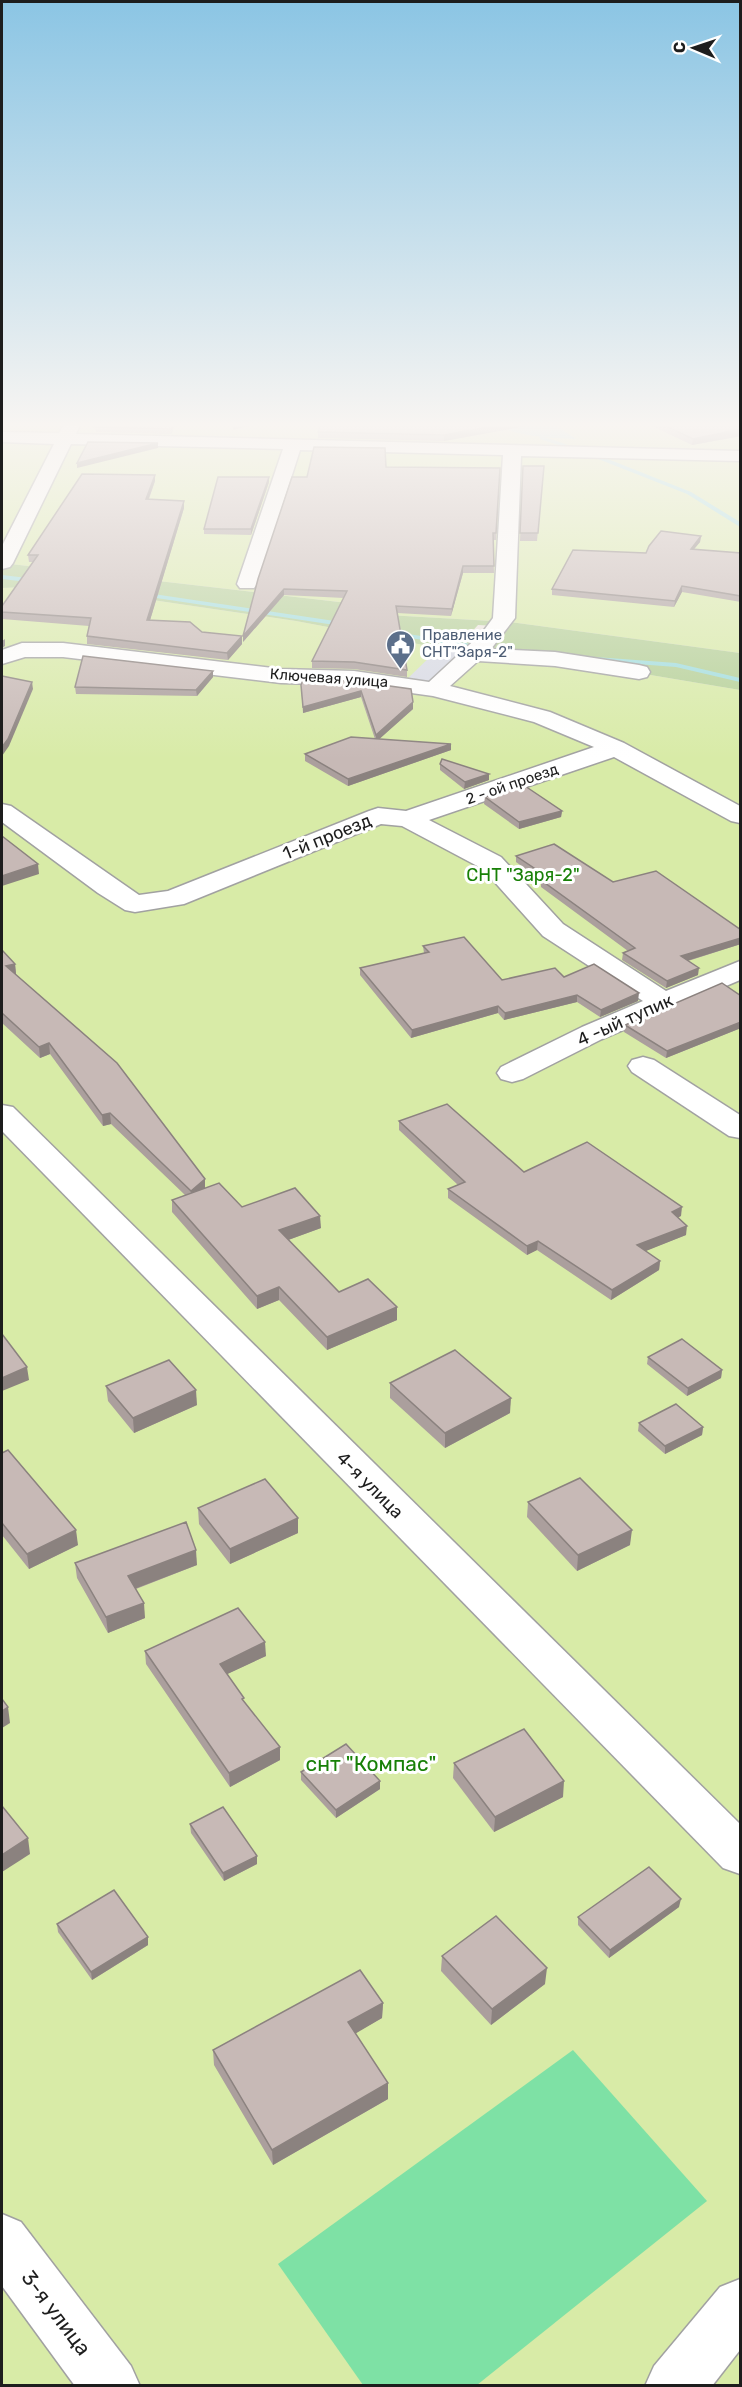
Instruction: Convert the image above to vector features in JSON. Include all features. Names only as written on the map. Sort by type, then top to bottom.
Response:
[{"type":"street","points":[[3,563],[16,536]]},
{"type":"street","points":[[247,584],[263,536]]},
{"type":"street","points":[[434,688],[476,650],[504,618],[509,536]]},
{"type":"street","name":"Ключевая улица","points":[[2,658],[22,650],[63,650],[281,676],[354,678],[434,688],[542,717],[616,748],[741,816]]},
{"type":"street","points":[[476,650],[639,672]]},
{"type":"street","name":"2 - ой проезд","points":[[408,819],[616,748]]},
{"type":"street","name":"1-й проезд","points":[[2,811],[107,887],[135,904],[174,898],[378,816],[408,819],[492,863],[552,930],[664,1002]]},
{"type":"street","name":"4 -ый тупик","points":[[512,1073],[592,1033],[741,970]]},
{"type":"street","points":[[643,1066],[741,1129]]},
{"type":"street","name":"4-я улица","points":[[2,1114],[741,1854]]},
{"type":"street","name":"3-я улица","points":[[2,2241],[111,2385]]},
{"type":"street","points":[[674,2385],[741,2307]]},
{"type":"green space","points":[[2,536],[740,536],[740,653],[510,622],[352,613],[348,603],[2,563]]},
{"type":"green space","points":[[2,563],[348,603],[352,613],[510,622],[740,653],[740,690],[555,659],[471,654],[296,621],[57,586],[2,588]],"holes":[[[478,625],[498,626],[483,645],[465,639]]]},
{"type":"green space","name":"снт \"Компас\"","points":[[57,586],[296,621],[471,654],[555,659],[740,690],[740,2385],[2,2385],[2,588]]},
{"type":"green space","points":[[573,2050],[707,2201],[477,2385],[363,2385],[278,2264]]},
{"type":"shaded area","points":[[438,649],[471,654],[441,683],[402,684]]},
{"type":"building","points":[[40,536],[173,536],[147,620],[190,622],[202,632],[242,636],[227,653],[87,636],[91,618],[2,612],[2,606],[38,555],[28,555]]},
{"type":"building","points":[[272,536],[493,536],[494,566],[463,566],[452,609],[396,606],[407,670],[354,662],[312,661],[347,591],[284,589],[243,636]]},
{"type":"building","points":[[657,536],[701,536],[691,549],[741,553],[741,596],[682,586],[675,601],[552,589],[573,550],[646,553]]},
{"type":"building","points":[[83,656],[213,671],[196,690],[75,687]]},
{"type":"building","points":[[2,676],[32,682],[8,739],[2,747]]},
{"type":"building","points":[[303,680],[354,681],[411,689],[413,702],[376,735],[361,691],[303,707],[301,685]]},
{"type":"building","points":[[351,737],[451,744],[348,779],[305,754]]},
{"type":"building","points":[[442,759],[489,774],[465,782],[440,764]]},
{"type":"building","points":[[522,784],[562,811],[519,822],[485,797]]},
{"type":"building","points":[[2,836],[38,864],[2,876]]},
{"type":"building","points":[[554,844],[613,882],[656,871],[741,930],[741,938],[681,956],[699,968],[667,981],[623,953],[635,948],[541,880],[549,878],[516,856]]},
{"type":"building","points":[[464,937],[502,980],[555,968],[564,977],[594,964],[639,993],[601,1010],[577,995],[505,1013],[498,1006],[412,1030],[360,968],[429,952],[423,946]]},
{"type":"building","points":[[2,950],[15,964],[6,966],[117,1063],[205,1179],[191,1191],[110,1113],[102,1115],[49,1043],[39,1047],[2,1013]]},
{"type":"building","points":[[722,983],[741,996],[741,1022],[667,1051],[625,1025]]},
{"type":"building","points":[[447,1104],[524,1172],[587,1142],[682,1207],[672,1212],[687,1226],[637,1245],[660,1261],[612,1290],[538,1241],[527,1246],[448,1189],[465,1182],[399,1121]]},
{"type":"building","points":[[219,1183],[242,1207],[295,1188],[320,1216],[279,1230],[339,1292],[368,1279],[397,1307],[327,1337],[279,1287],[257,1296],[172,1200]]},
{"type":"building","points":[[2,1334],[27,1367],[2,1378]]},
{"type":"building","points":[[682,1339],[722,1370],[688,1388],[648,1357]]},
{"type":"building","points":[[455,1350],[511,1398],[445,1433],[390,1383]]},
{"type":"building","points":[[169,1360],[196,1390],[133,1418],[106,1386]]},
{"type":"building","points":[[676,1404],[703,1427],[665,1446],[639,1423]]},
{"type":"building","points":[[8,1450],[76,1530],[27,1554],[2,1523],[2,1453]]},
{"type":"building","points":[[580,1478],[632,1530],[578,1555],[528,1502]]},
{"type":"building","points":[[265,1479],[298,1518],[230,1549],[198,1508]]},
{"type":"building","points":[[186,1522],[196,1550],[128,1576],[144,1603],[106,1617],[75,1563]]},
{"type":"building","points":[[238,1608],[265,1642],[220,1664],[244,1698],[242,1699],[280,1747],[229,1773],[145,1651]]},
{"type":"building","points":[[2,1699],[8,1707],[2,1711]]},
{"type":"building","points":[[524,1729],[564,1781],[495,1817],[454,1763]]},
{"type":"building","points":[[346,1744],[380,1781],[336,1810],[301,1772]]},
{"type":"building","points":[[2,1806],[28,1838],[2,1855]]},
{"type":"building","points":[[223,1807],[257,1856],[223,1873],[190,1824]]},
{"type":"building","points":[[649,1867],[681,1899],[610,1950],[578,1917]]},
{"type":"building","points":[[114,1890],[148,1937],[91,1972],[57,1924]]},
{"type":"building","points":[[496,1916],[547,1968],[492,2009],[442,1956]]},
{"type":"building","points":[[360,1970],[383,2003],[348,2022],[388,2083],[272,2150],[213,2050]]},
{"type":"waterway","points":[[2,577],[36,581]]},
{"type":"waterway","points":[[143,594],[348,625]]},
{"type":"waterway","points":[[386,632],[484,648]]},
{"type":"waterway","points":[[585,658],[676,665],[740,680]]},
{"type":"place","name":"Правление СНТ\"Заря-2\"","points":[[401,670]]},
{"type":"park label","name":"СНТ \"Заря-2\"","points":[[523,875]]}]
